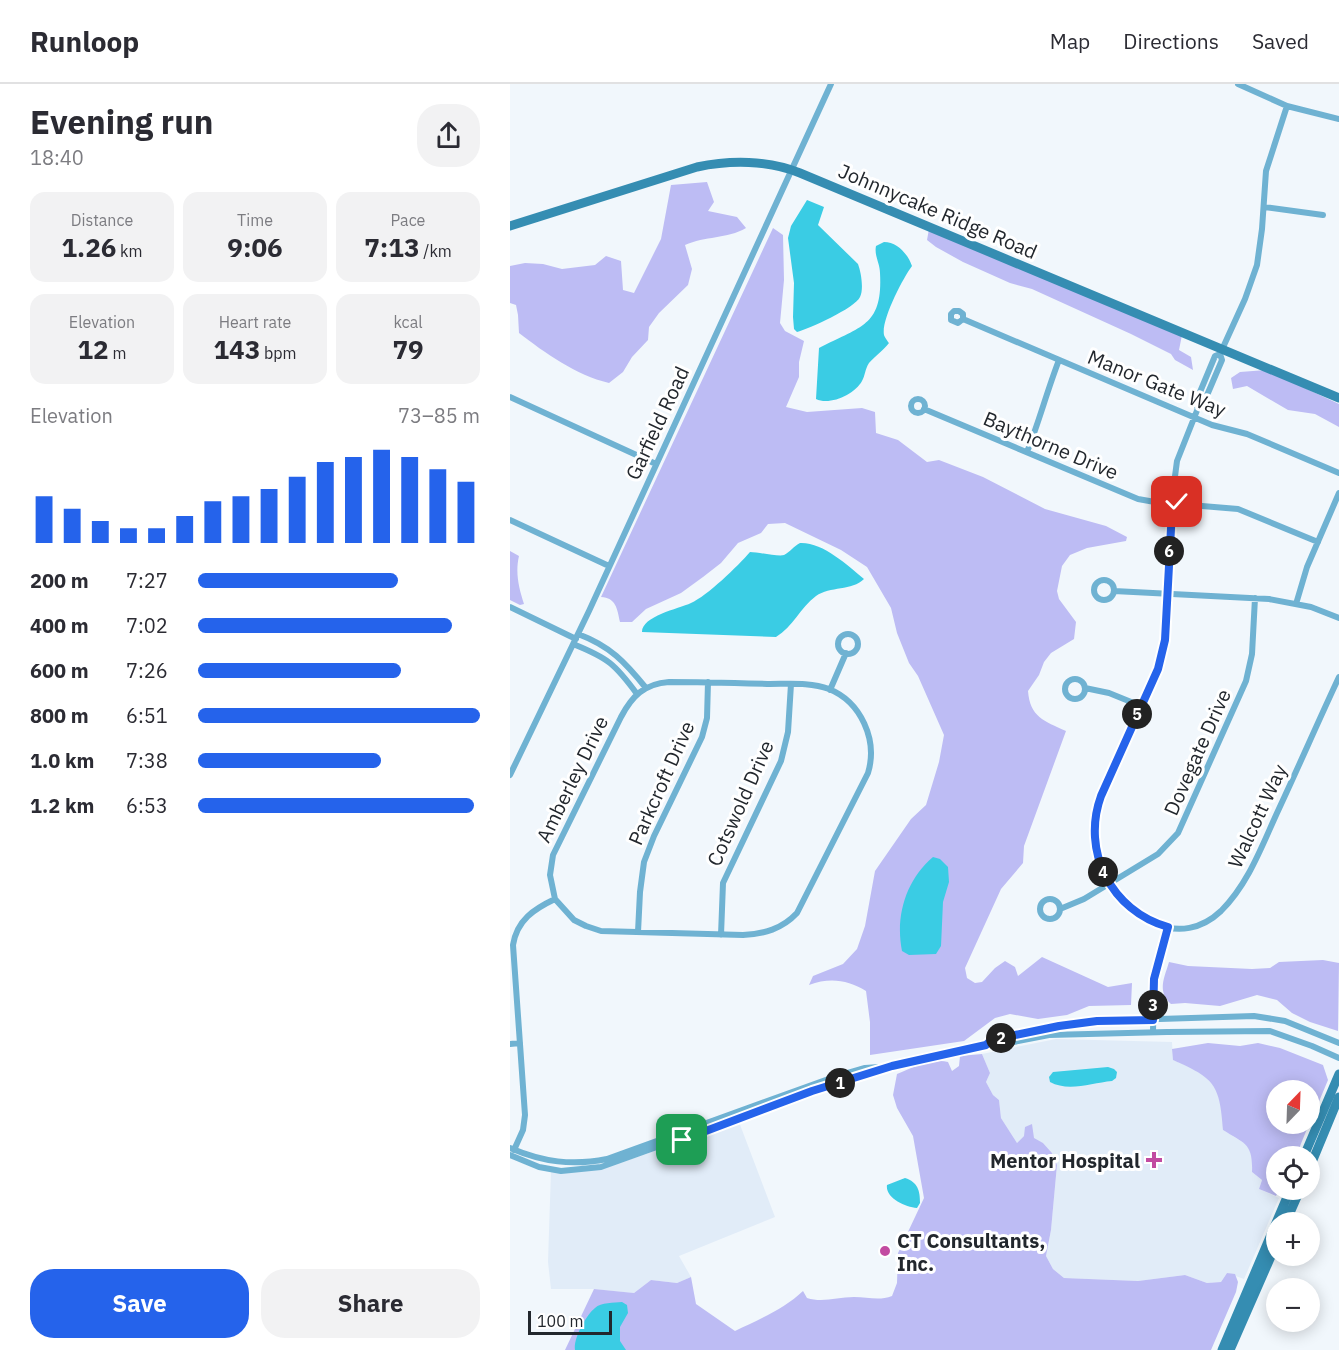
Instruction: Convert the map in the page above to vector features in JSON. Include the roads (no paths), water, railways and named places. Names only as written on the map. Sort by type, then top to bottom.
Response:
[{"type":"main road","name":"Johnnycake Ridge Road","points":[[510,226],[663,177],[716,163],[754,163],[793,170],[1221,352],[1339,398]]},
{"type":"main road","points":[[1308,1146],[1339,1074]]},
{"type":"main road","points":[[1319,1146],[1339,1097]]},
{"type":"main road","points":[[1222,1350],[1286,1200]]},
{"type":"main road","points":[[1230,1350],[1267,1266]]},
{"type":"street","name":"Garfield Road","points":[[511,772],[576,639],[831,84]]},
{"type":"street","points":[[1238,84],[1287,106],[1339,119]]},
{"type":"street","points":[[1153,1032],[1154,979],[1168,927],[1152,922],[1132,909],[1109,884],[1096,850],[1096,812],[1162,656],[1172,510],[1176,508],[1177,461],[1198,408],[1202,407],[1222,360],[1221,352],[1245,299],[1257,265],[1261,246],[1266,171],[1287,106]]},
{"type":"street","points":[[1264,207],[1323,215]]},
{"type":"street","name":"Manor Gate Way","points":[[963,319],[1220,428],[1247,434],[1339,473]]},
{"type":"street","points":[[1027,452],[1059,360]]},
{"type":"street","points":[[510,397],[656,464]]},
{"type":"street","name":"Baythorne Drive","points":[[924,409],[1138,499],[1166,504]]},
{"type":"street","points":[[1296,604],[1318,542],[1339,493]]},
{"type":"street","points":[[1172,510],[1167,508],[1166,504],[1169,500],[1238,509],[1318,542]]},
{"type":"street","points":[[510,520],[609,566]]},
{"type":"street","points":[[1114,591],[1255,598],[1296,604],[1339,618]]},
{"type":"street","name":"Dovegate Drive","points":[[1060,909],[1084,899],[1162,851],[1180,829],[1246,681],[1252,654],[1255,598]]},
{"type":"street","points":[[510,608],[576,639],[616,654],[641,691]]},
{"type":"street","points":[[576,639],[611,662],[641,691]]},
{"type":"street","points":[[830,690],[846,653]]},
{"type":"street","name":"Walcott Way","points":[[1168,927],[1185,929],[1207,921],[1221,910],[1247,879],[1339,677]]},
{"type":"street","points":[[641,691],[669,682],[812,685],[830,690],[851,704],[862,719],[869,736],[870,765],[797,913],[783,924],[760,934],[601,931],[574,920],[555,898],[527,915],[520,924],[512,949],[525,1115],[523,1130],[511,1151],[539,1167],[561,1171],[601,1167],[812,1091],[892,1066],[986,1045],[998,1045],[1049,1035],[1270,1031],[1339,1058]]},
{"type":"street","name":"Parkcroft Drive","points":[[638,932],[644,862],[654,836],[702,737],[707,717],[708,682]]},
{"type":"street","name":"Cotswold Drive","points":[[721,935],[723,883],[781,760],[788,732],[791,684]]},
{"type":"street","points":[[1085,688],[1109,693],[1141,706]]},
{"type":"street","name":"Amberley Drive","points":[[555,898],[550,875],[553,855],[621,717],[631,700],[641,691]]},
{"type":"street","points":[[986,1045],[991,1040],[1002,1037],[1097,1021],[1254,1016],[1285,1022],[1339,1043]]},
{"type":"street","points":[[510,1044],[520,1043]]},
{"type":"place","name":"Mentor Hospital","points":[[1154,1160]]},
{"type":"place","name":"CT Consultants, Inc.","points":[[885,1251]]}]
